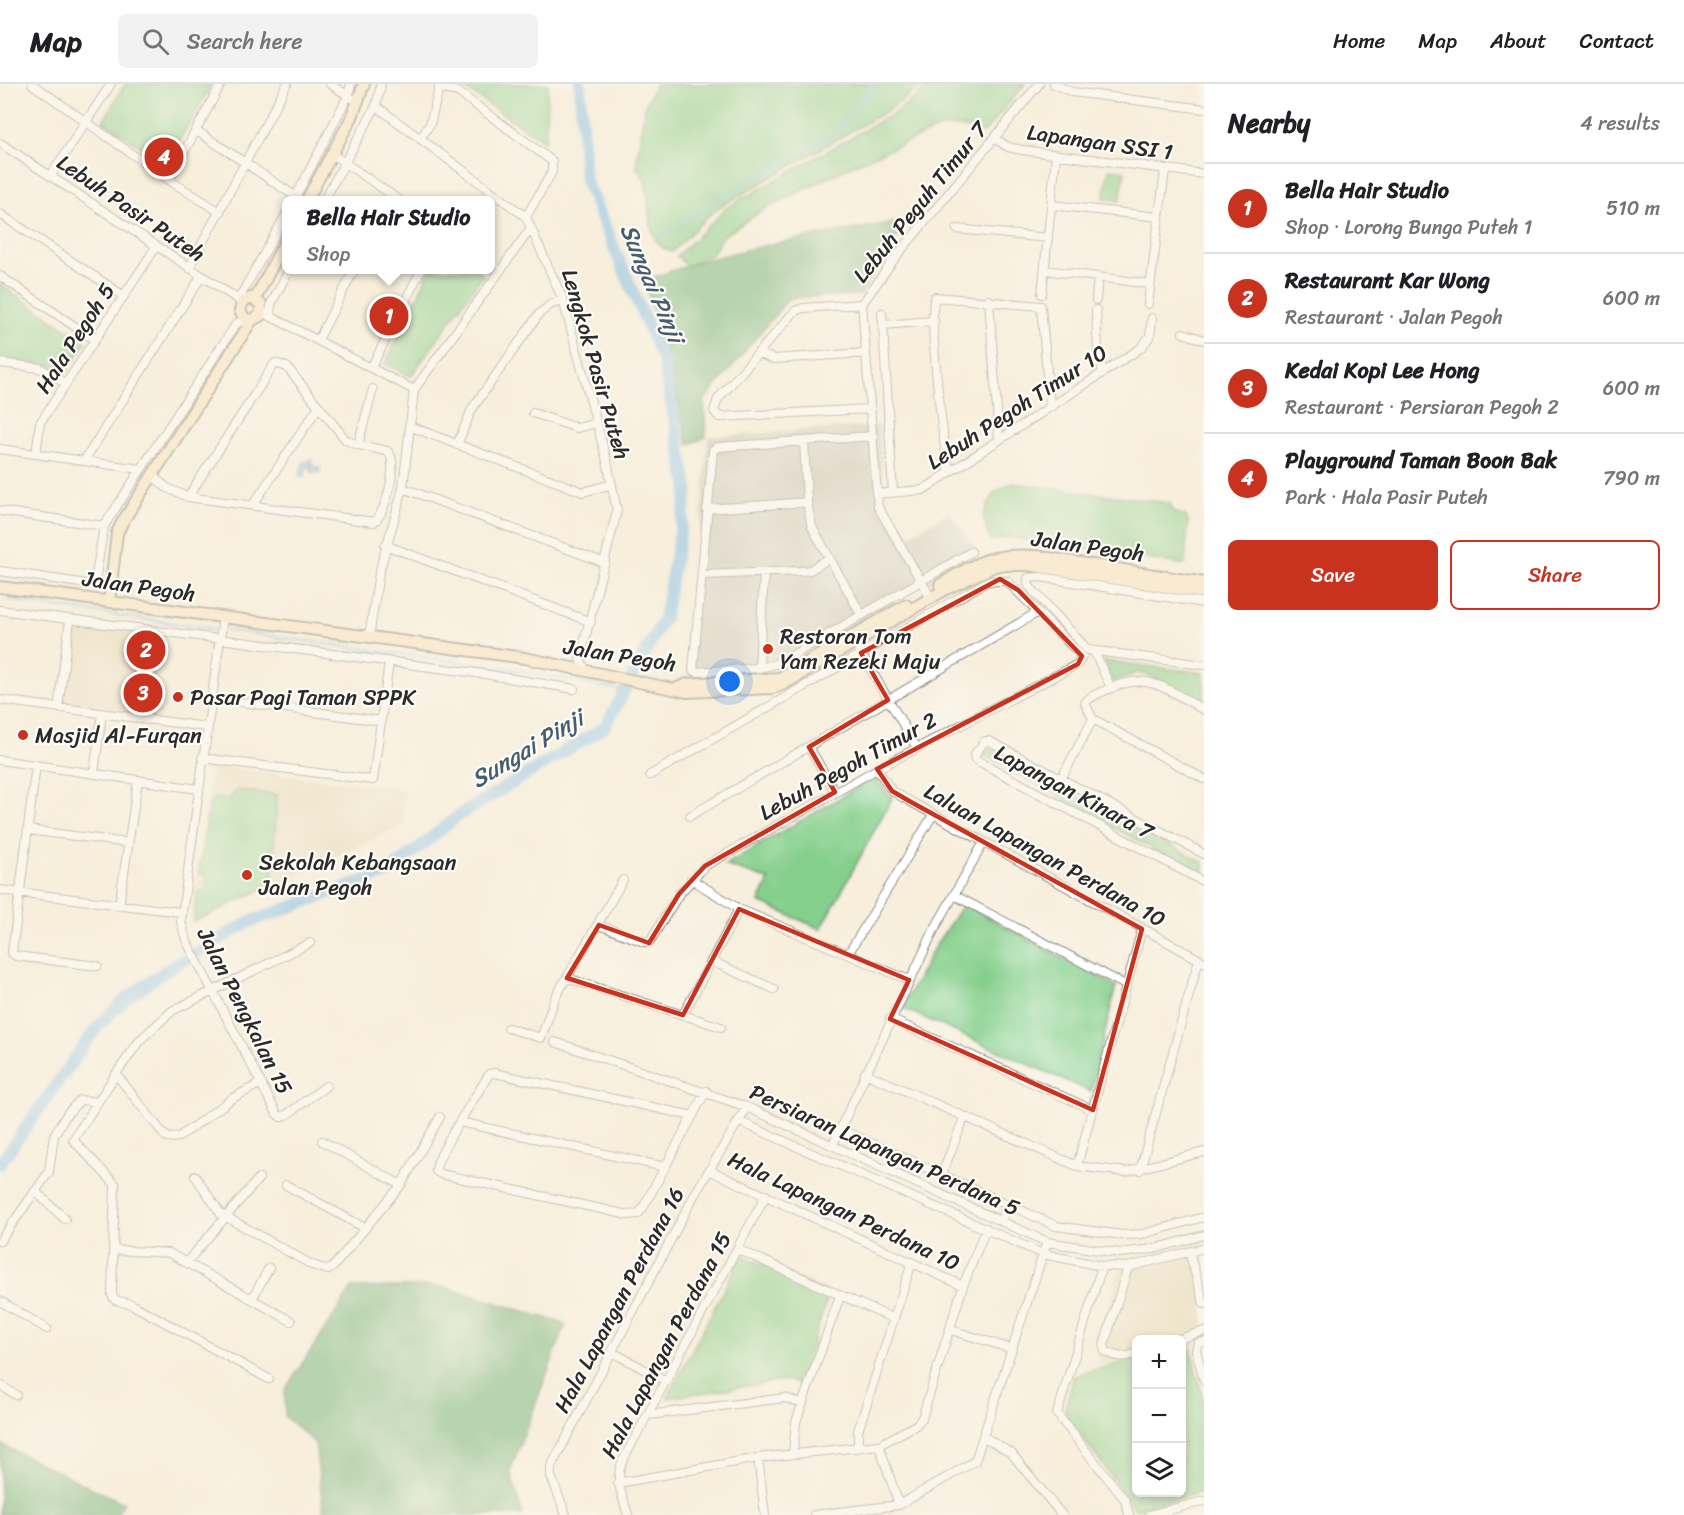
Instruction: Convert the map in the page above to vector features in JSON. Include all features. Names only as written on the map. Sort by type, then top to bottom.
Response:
[{"type":"street","points":[[51,175],[111,84]]},
{"type":"street","points":[[169,180],[221,84]]},
{"type":"street","points":[[189,268],[287,84]]},
{"type":"street","points":[[330,84],[353,98]]},
{"type":"street","points":[[303,196],[332,154],[353,98],[351,84]]},
{"type":"street","points":[[302,196],[353,98],[364,84]]},
{"type":"street","points":[[326,196],[376,106],[381,84]]},
{"type":"street","name":"Lebuh Peguh Timur 7","points":[[928,593],[878,507],[862,304],[895,258],[1039,84]]},
{"type":"street","points":[[1054,84],[1072,92],[1204,109]]},
{"type":"street","points":[[36,85],[169,180],[220,212]]},
{"type":"street","points":[[420,139],[430,124],[440,86],[458,92],[552,161],[552,172],[526,217]]},
{"type":"street","name":"Lengkok Pasir Puteh","points":[[376,106],[526,217],[563,300],[612,484],[617,511],[580,659]]},
{"type":"street","points":[[197,131],[294,196]]},
{"type":"street","name":"Lapangan SSI 1","points":[[994,138],[1008,147],[1056,156],[1204,174]]},
{"type":"street","name":"Lebuh Pasir Puteh","points":[[0,143],[240,301]]},
{"type":"street","points":[[332,154],[388,196]]},
{"type":"street","points":[[1042,294],[1056,156]]},
{"type":"street","points":[[1148,304],[1165,170]]},
{"type":"street","points":[[1052,205],[1159,217]]},
{"type":"street","points":[[0,214],[124,296]]},
{"type":"street","points":[[245,321],[240,311],[240,301],[282,222]]},
{"type":"street","points":[[369,637],[385,545],[403,488],[414,390],[531,228]]},
{"type":"street","points":[[957,229],[1048,238]]},
{"type":"street","name":"Hala Pegoh 5","points":[[36,454],[40,423],[156,247]]},
{"type":"street","points":[[255,299],[282,248]]},
{"type":"street","points":[[495,270],[499,273]]},
{"type":"street","points":[[1045,270],[1150,284]]},
{"type":"street","points":[[0,571],[92,584],[97,574],[104,526],[140,469],[245,321],[266,314],[287,274]]},
{"type":"street","points":[[318,340],[352,274]]},
{"type":"street","points":[[371,368],[419,274]]},
{"type":"street","points":[[0,276],[95,340]]},
{"type":"street","points":[[84,461],[201,277]]},
{"type":"street","points":[[1096,300],[1098,277]]},
{"type":"street","points":[[950,472],[944,449],[934,321],[936,297],[1041,306],[1050,406]]},
{"type":"street","points":[[240,301],[255,299],[261,304],[266,314],[414,390]]},
{"type":"street","points":[[457,445],[472,409],[539,314],[550,305],[563,300]]},
{"type":"street","points":[[989,300],[999,439]]},
{"type":"street","points":[[862,304],[798,310],[718,399],[714,411],[719,417],[871,409]]},
{"type":"street","points":[[1096,310],[1098,352],[1103,373]]},
{"type":"street","points":[[882,313],[892,493]]},
{"type":"street","name":"Lebuh Pegoh Timur 10","points":[[876,494],[923,490],[1142,348],[1150,336],[1152,318]]},
{"type":"street","points":[[109,602],[117,533],[154,477],[245,321]]},
{"type":"street","points":[[883,325],[934,321]]},
{"type":"street","points":[[1183,333],[1204,340]]},
{"type":"street","points":[[760,354],[773,359],[866,353]]},
{"type":"street","points":[[0,363],[40,368],[66,384]]},
{"type":"street","points":[[154,477],[167,488],[188,497],[374,522],[383,510],[392,480],[392,453],[346,440],[287,368],[275,363],[188,497]]},
{"type":"street","points":[[358,445],[373,389]]},
{"type":"street","points":[[253,505],[319,406]]},
{"type":"street","points":[[534,413],[577,428],[596,423]]},
{"type":"street","points":[[409,426],[583,492],[612,484]]},
{"type":"street","points":[[873,436],[718,447],[713,450],[693,670],[697,672],[759,668],[779,663],[970,552]]},
{"type":"street","points":[[804,441],[807,502],[812,527],[861,614]]},
{"type":"street","points":[[0,450],[140,469]]},
{"type":"street","points":[[403,488],[605,563]]},
{"type":"street","points":[[707,509],[807,502]]},
{"type":"street","points":[[0,511],[104,526]]},
{"type":"street","points":[[385,545],[591,622]]},
{"type":"street","name":"Jalan Pegoh","points":[[0,587],[525,658],[675,689],[687,684],[780,678],[981,560],[1008,555],[1036,556],[1204,583]]},
{"type":"street","points":[[702,575],[810,570],[828,559]]},
{"type":"street","points":[[675,689],[687,692],[773,688],[784,684],[987,568],[1019,564],[1204,593]]},
{"type":"street","points":[[759,668],[764,573]]},
{"type":"street","points":[[1204,603],[1041,577],[1028,578],[1028,585],[1088,650],[1204,665]]},
{"type":"street","points":[[650,775],[664,764],[988,581],[1007,581],[1038,612],[690,816]]},
{"type":"street","points":[[90,599],[101,595],[111,585]]},
{"type":"street","points":[[111,585],[123,603]]},
{"type":"street","points":[[919,605],[928,593],[946,590]]},
{"type":"street","name":"Jalan Pegoh","points":[[0,610],[220,638],[574,689]]},
{"type":"street","name":"Lebuh Pegoh Timur 2","points":[[599,925],[644,942],[650,941],[691,879],[705,866],[877,769],[1081,661],[1082,656],[1038,612]]},
{"type":"street","name":"Jalan Pengkalan 15","points":[[223,616],[180,912],[186,940],[281,1117],[326,1086]]},
{"type":"street","points":[[58,708],[70,620]]},
{"type":"street","points":[[855,643],[866,627]]},
{"type":"street","points":[[146,720],[157,631]]},
{"type":"street","points":[[833,646],[846,642],[855,643]]},
{"type":"street","points":[[855,643],[917,748]]},
{"type":"street","points":[[1094,651],[1111,688]]},
{"type":"street","points":[[568,667],[580,659],[587,671]]},
{"type":"street","points":[[202,758],[373,780],[389,662]]},
{"type":"street","points":[[1204,710],[1149,681],[1137,679],[1111,688],[1086,701],[1087,709],[1093,719],[1204,779]]},
{"type":"street","points":[[211,698],[381,721]]},
{"type":"street","points":[[0,700],[207,728]]},
{"type":"street","points":[[94,773],[102,714]]},
{"type":"street","points":[[1061,779],[1093,719]]},
{"type":"street","name":"Lapangan Kinara 7","points":[[1204,854],[989,741],[985,741],[974,755],[974,758],[982,763],[1204,882]]},
{"type":"street","points":[[809,747],[836,792]]},
{"type":"street","points":[[0,760],[198,789]]},
{"type":"street","points":[[36,765],[13,955],[97,966]]},
{"type":"street","name":"Laluan Lapangan Perdana 10","points":[[877,769],[892,791],[1202,961]]},
{"type":"street","points":[[120,906],[138,780]]},
{"type":"street","points":[[848,954],[933,815]]},
{"type":"street","points":[[28,830],[128,843]]},
{"type":"street","points":[[832,1144],[909,980],[984,842]]},
{"type":"street","points":[[691,879],[739,909],[909,980]]},
{"type":"street","points":[[508,1028],[541,1038],[555,998],[623,880]]},
{"type":"street","points":[[0,890],[180,912]]},
{"type":"street","points":[[954,895],[1127,986]]},
{"type":"street","points":[[682,1015],[739,909]]},
{"type":"street","points":[[1077,1166],[1142,929]]},
{"type":"street","points":[[269,1379],[131,1304],[115,1300],[112,1295],[115,1184],[73,1140],[140,1040],[172,1011],[310,943]]},
{"type":"street","points":[[711,961],[774,988]]},
{"type":"street","points":[[1140,1170],[1202,961]]},
{"type":"street","points":[[567,978],[721,1027]]},
{"type":"street","points":[[890,1019],[1093,1110]]},
{"type":"street","name":"Persiaran Lapangan Perdana 5","points":[[555,1042],[747,1107],[1047,1242],[1119,1253],[1142,1252],[1204,1235]]},
{"type":"street","points":[[693,1116],[494,1073],[489,1074],[435,1166],[436,1171],[441,1174],[628,1215],[638,1214],[644,1208],[693,1116],[705,1091]]},
{"type":"street","points":[[865,1073],[1077,1166],[1126,1172],[1204,1152]]},
{"type":"street","points":[[116,1074],[165,1136],[170,1138],[180,1137],[233,1098],[261,1083]]},
{"type":"street","points":[[0,1241],[49,1172],[50,1150],[60,1124],[81,1100],[98,1102]]},
{"type":"street","name":"Hala Lapangan Perdana 16","points":[[566,1515],[551,1476],[551,1467],[709,1170],[747,1107]]},
{"type":"street","points":[[195,1176],[226,1217],[312,1265],[328,1270],[401,1185],[440,1117]]},
{"type":"street","points":[[942,1174],[964,1118]]},
{"type":"street","points":[[738,1121],[887,1188],[1043,1254],[1102,1266],[1128,1267],[1204,1248]]},
{"type":"street","points":[[460,1122],[666,1167]]},
{"type":"street","points":[[840,1129],[1056,1226],[1122,1235],[1143,1234],[1204,1217]]},
{"type":"street","points":[[322,1141],[401,1185]]},
{"type":"street","name":"Hala Lapangan Perdana 10","points":[[709,1170],[963,1286]]},
{"type":"street","points":[[187,1262],[259,1178]]},
{"type":"street","points":[[286,1185],[365,1228]]},
{"type":"street","points":[[35,1191],[65,1219]]},
{"type":"street","name":"Hala Lapangan Perdana 15","points":[[628,1515],[618,1483],[617,1474],[622,1462],[766,1196]]},
{"type":"street","points":[[1000,1221],[1007,1204]]},
{"type":"street","points":[[618,1483],[758,1458],[879,1445],[916,1425],[922,1418],[963,1286],[986,1228]]},
{"type":"street","points":[[814,1515],[899,1505],[975,1461],[1047,1242]]},
{"type":"street","points":[[737,1249],[894,1319]]},
{"type":"street","points":[[114,1250],[169,1253],[291,1322]]},
{"type":"street","points":[[1189,1252],[1204,1304]]},
{"type":"street","points":[[858,1448],[858,1431],[912,1262]]},
{"type":"street","points":[[1102,1266],[1057,1414],[1125,1500],[1129,1515]]},
{"type":"street","points":[[1128,1267],[1104,1345],[1105,1352],[1112,1355],[1124,1358],[1132,1355]]},
{"type":"street","points":[[252,1299],[269,1268]]},
{"type":"street","points":[[793,1453],[796,1422],[840,1296]]},
{"type":"street","points":[[0,1301],[47,1329]]},
{"type":"street","points":[[951,1330],[1012,1349]]},
{"type":"street","points":[[1186,1337],[1204,1331]]},
{"type":"street","points":[[1204,1342],[1198,1343],[1196,1350],[1204,1380]]},
{"type":"street","points":[[612,1352],[666,1381]]},
{"type":"street","points":[[0,1385],[16,1395]]},
{"type":"street","points":[[648,1415],[785,1398],[803,1404]]},
{"type":"street","points":[[984,1437],[1011,1453],[1062,1515]]},
{"type":"street","points":[[879,1445],[899,1505]]},
{"type":"street","points":[[758,1458],[765,1515]]},
{"type":"street","points":[[1149,1515],[1204,1501]]},
{"type":"highlighted area","points":[[1000,579],[1018,590],[1082,656],[1078,664],[877,769],[892,791],[1142,929],[1093,1110],[890,1019],[909,980],[739,909],[683,1015],[567,978],[599,925],[649,943],[679,894],[705,866],[835,792],[809,747],[888,700],[861,653]]},
{"type":"shaded area","points":[[879,425],[883,506],[905,538],[949,512],[980,553],[777,671],[688,677],[708,437]]},
{"type":"shaded area","points":[[73,624],[153,635],[144,714],[61,702]]},
{"type":"shaded area","name":"Sekolah Kebangsaan Jalan Pegoh","points":[[212,766],[405,789],[403,825],[190,925]]},
{"type":"shaded area","points":[[1204,1242],[1204,1336],[1186,1341],[1186,1335],[1132,1335],[1132,1355],[1101,1364],[1097,1344],[1122,1262]]},
{"type":"green space","points":[[125,84],[212,84],[166,164],[103,121]]},
{"type":"green space","points":[[458,84],[548,84],[545,142]]},
{"type":"green space","points":[[656,84],[924,84],[893,107],[723,205],[707,217],[672,252],[662,247],[652,231],[647,187],[636,166],[645,105]]},
{"type":"green space","points":[[932,84],[1025,84],[984,133],[961,127],[942,127],[855,164],[763,210],[723,236],[711,255],[687,266],[677,256],[728,207],[896,112]]},
{"type":"green space","points":[[1109,169],[1125,171],[1120,201],[1104,198]]},
{"type":"green space","points":[[908,220],[861,295],[789,298],[704,401],[706,437],[688,445],[667,355],[644,281],[708,259],[741,251]]},
{"type":"green space","points":[[428,274],[483,275],[411,376],[385,364]]},
{"type":"green space","points":[[0,284],[86,342],[63,377],[50,366],[0,359]]},
{"type":"green space","points":[[1012,483],[1170,503],[1173,512],[1186,516],[1188,522],[1185,565],[1010,537],[990,541],[983,515],[994,493]]},
{"type":"green space","points":[[1104,661],[1204,673],[1204,704],[1149,675],[1137,673],[1112,682]]},
{"type":"green space","points":[[989,748],[1204,863],[1204,877],[983,755],[982,751]]},
{"type":"green space","points":[[874,778],[892,798],[821,929],[759,902],[769,880],[725,865]]},
{"type":"green space","points":[[237,790],[277,795],[272,884],[194,922],[197,891],[205,891],[207,875],[198,874],[210,802],[214,798],[229,800]]},
{"type":"green space","points":[[963,904],[1116,986],[1091,1092],[902,1008],[934,948]]},
{"type":"green space","points":[[742,1255],[829,1293],[799,1385],[787,1380],[667,1398]]},
{"type":"green space","points":[[441,1286],[566,1324],[510,1471],[523,1515],[324,1515],[315,1443],[285,1417],[285,1390],[352,1288]]},
{"type":"green space","points":[[1190,1346],[1204,1402],[1204,1492],[1186,1496],[1186,1389],[1186,1347]]},
{"type":"green space","points":[[1132,1360],[1132,1497],[1184,1497],[1135,1509],[1064,1412],[1074,1375]]},
{"type":"green space","points":[[0,1444],[124,1503],[116,1515],[0,1515]]},
{"type":"water","points":[[311,459],[312,465],[320,468],[320,472],[312,473],[310,466],[306,468],[305,477],[299,477],[303,463]]},
{"type":"waterway","name":"Sungai Pinji","points":[[0,1164],[97,1027],[127,998],[165,971],[249,922],[389,872],[458,816],[605,727],[664,618],[688,489],[663,361],[585,180],[580,84]]},
{"type":"waterway","points":[[681,224],[722,197],[836,133],[867,93],[878,84]]},
{"type":"waterway","points":[[659,238],[678,226]]},
{"type":"waterway","points":[[4,600],[215,629]]},
{"type":"waterway","points":[[226,630],[525,671],[625,691]]},
{"type":"place","name":"Playground Taman Boon Bak","points":[[164,157]]},
{"type":"place","name":"Bella Hair Studio","points":[[389,316]]},
{"type":"place","name":"Restoran Tom Yam Rezeki Maju","points":[[768,649]]},
{"type":"place","name":"Restaurant Kar Wong","points":[[146,650]]},
{"type":"place","name":"Kedai Kopi Lee Hong","points":[[143,693]]},
{"type":"place","name":"Pasar Pagi Taman SPPK","points":[[178,697]]},
{"type":"place","name":"Masjid Al-Furqan","points":[[23,735]]},
{"type":"place","name":"Sekolah Kebangsaan Jalan Pegoh","points":[[247,875]]}]
